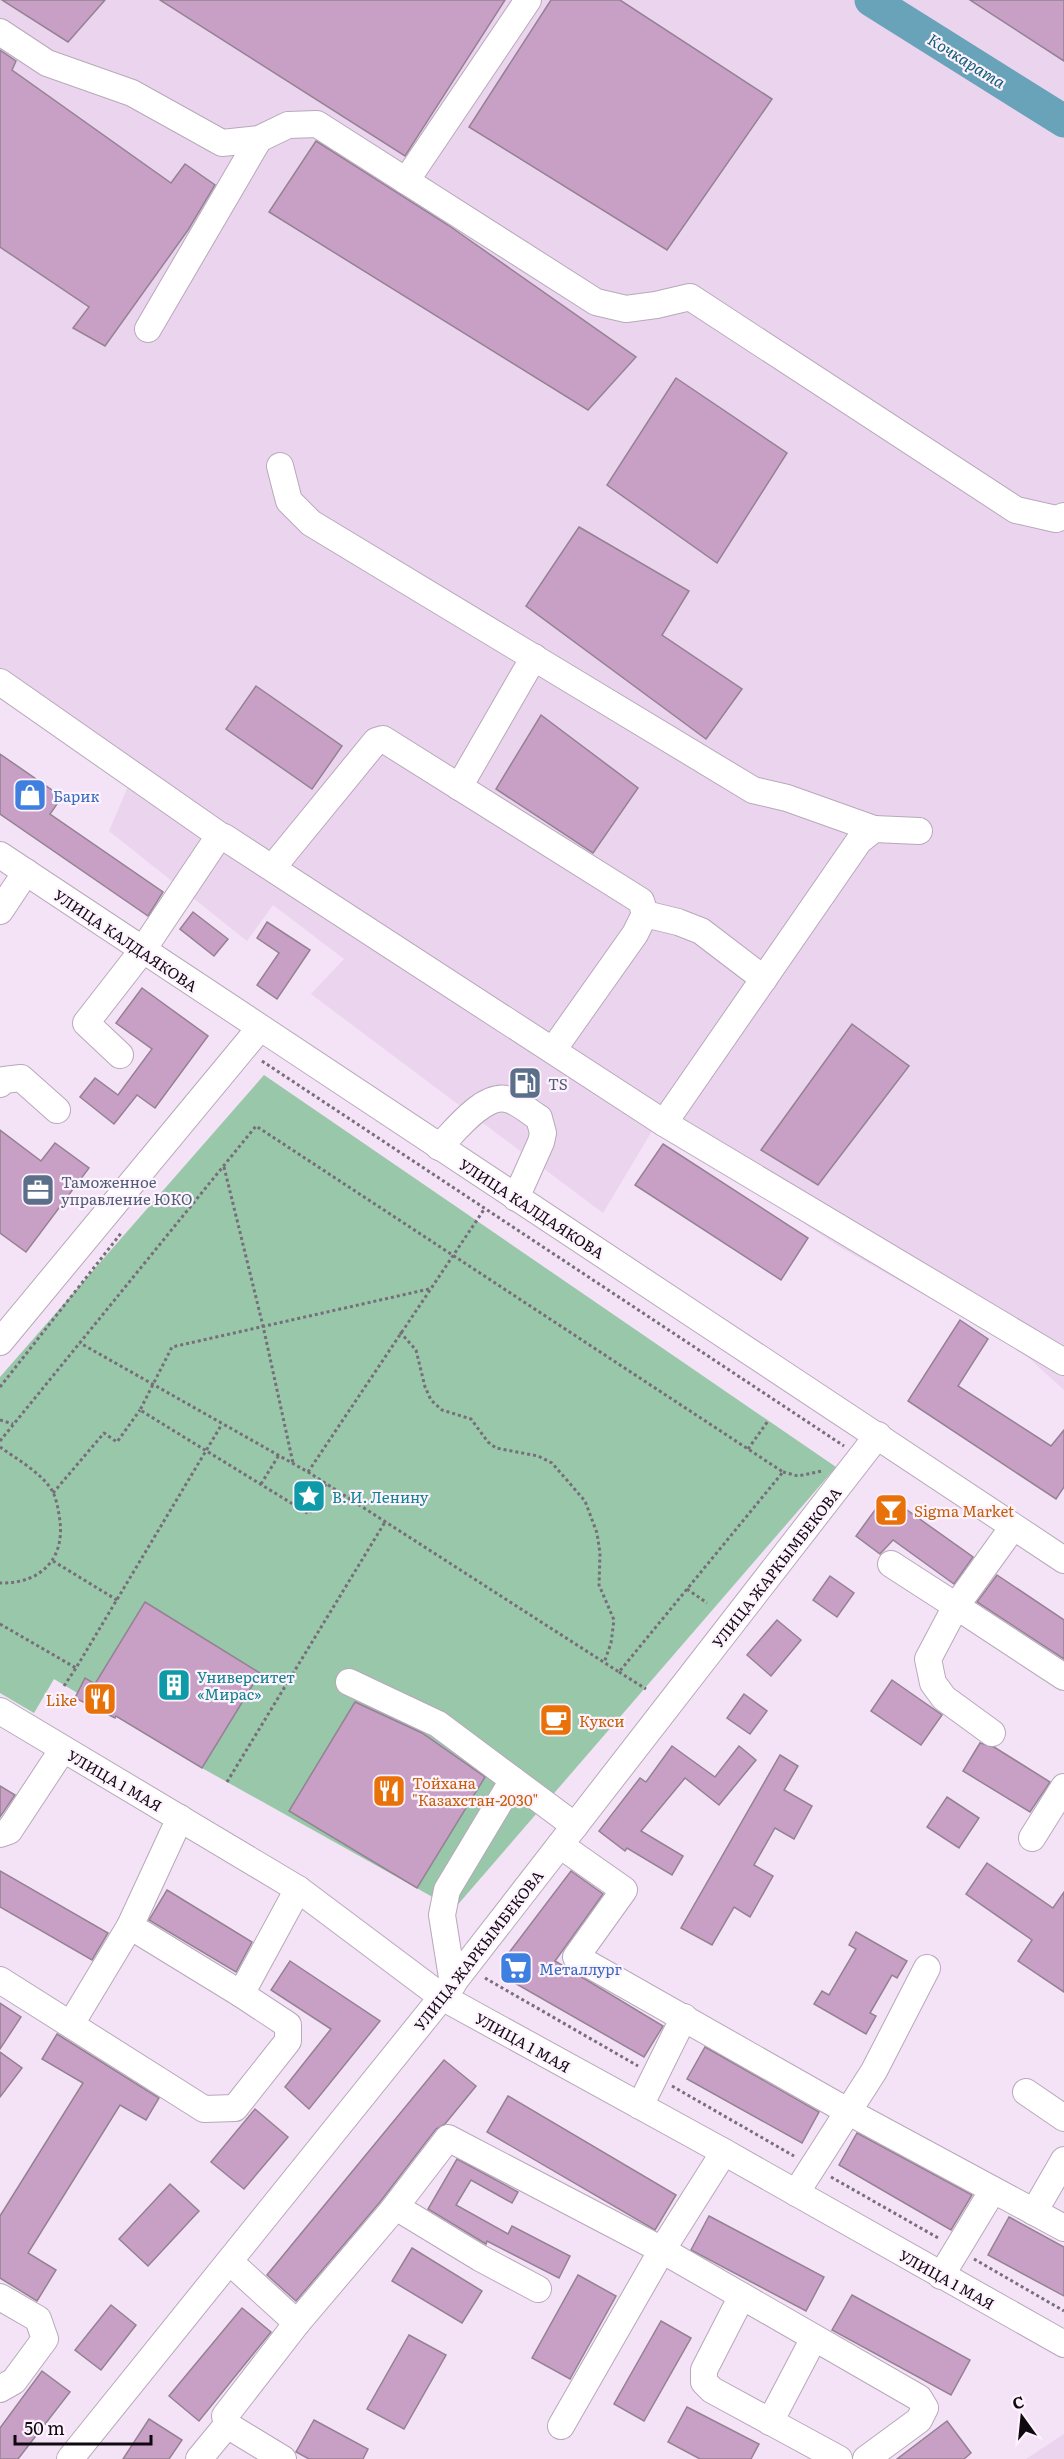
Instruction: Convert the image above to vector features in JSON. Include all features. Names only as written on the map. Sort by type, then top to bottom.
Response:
[{"type":"street","points":[[406,181],[528,0]]},
{"type":"street","points":[[0,32],[47,63],[132,93],[222,143],[259,139],[288,126],[317,124],[596,302],[626,309],[690,297],[1016,510],[1056,519],[1064,516]]},
{"type":"street","points":[[148,329],[259,139]]},
{"type":"street","points":[[280,466],[289,501],[311,523],[753,790],[787,798],[874,829],[919,831]]},
{"type":"street","points":[[459,787],[534,657]]},
{"type":"street","points":[[0,682],[222,837],[273,867],[664,1123],[1064,1362]]},
{"type":"street","points":[[273,867],[379,739],[383,739],[640,901],[645,914],[634,934],[553,1050]]},
{"type":"street","points":[[664,1123],[859,841],[874,829]]},
{"type":"street","points":[[120,1055],[86,1023],[142,951],[218,839],[222,837]]},
{"type":"street","name":"УЛИЦА КАЛДАЯКОВА","points":[[0,855],[259,1029],[878,1435],[1064,1560]]},
{"type":"street","points":[[0,911],[26,872]]},
{"type":"street","points":[[645,914],[678,921],[701,931],[764,979]]},
{"type":"street","points":[[1,1339],[259,1029]]},
{"type":"street","points":[[0,1084],[4,1080],[21,1078],[57,1110]]},
{"type":"street","points":[[439,1148],[483,1104],[494,1099],[505,1098],[513,1101],[539,1118],[543,1133],[516,1198]]},
{"type":"street","name":"УЛИЦА ЖАРКЫМБЕКОВА","points":[[69,2459],[447,1991],[878,1435]]},
{"type":"street","points":[[992,1733],[944,1698],[933,1683],[928,1659],[956,1606],[1013,1527]]},
{"type":"street","points":[[891,1564],[1064,1677]]},
{"type":"street","points":[[350,1682],[438,1724],[513,1780],[624,1890],[576,1957],[849,2112],[1064,2228]]},
{"type":"street","name":"УЛИЦА 1 МАЯ","points":[[0,1711],[298,1889],[447,1991],[640,2106],[1064,2344]]},
{"type":"street","points":[[0,1834],[9,1831],[63,1749]]},
{"type":"street","points":[[447,1991],[441,1915],[447,1890],[513,1780]]},
{"type":"street","points":[[1032,1838],[1064,1787]]},
{"type":"street","points":[[71,2025],[130,1926],[180,1818]]},
{"type":"street","points":[[241,1994],[298,1889]]},
{"type":"street","points":[[0,1980],[204,2109],[235,2108],[288,2041],[288,2025],[130,1926]]},
{"type":"street","points":[[796,2193],[874,2071],[927,1968]]},
{"type":"street","points":[[640,2106],[684,2017]]},
{"type":"street","points":[[1026,2092],[1064,2118]]},
{"type":"street","points":[[284,2459],[227,2425],[225,2416],[297,2323],[396,2207],[448,2138],[662,2250],[919,2398],[925,2409],[919,2420],[866,2459]]},
{"type":"street","points":[[561,2426],[662,2250],[724,2152]]},
{"type":"street","points":[[1034,2212],[1064,2160]]},
{"type":"street","points":[[941,2276],[993,2190]]},
{"type":"street","points":[[396,2207],[480,2258],[538,2289]]},
{"type":"street","points":[[230,2262],[297,2323]]},
{"type":"street","points":[[0,2296],[39,2319],[45,2339],[14,2381],[0,2389]]},
{"type":"street","points":[[741,2296],[704,2370],[704,2382],[712,2390],[839,2459]]},
{"type":"street","points":[[770,2422],[814,2338]]},
{"type":"street","points":[[200,2459],[227,2425]]},
{"type":"path","points":[[258,1058],[861,1457]]},
{"type":"path","points":[[0,1441],[256,1126],[783,1472],[798,1476],[826,1470]]},
{"type":"path","points":[[224,1167],[263,1326],[293,1463]]},
{"type":"path","points":[[308,1472],[485,1208]]},
{"type":"path","points":[[0,1388],[125,1227]]},
{"type":"path","points":[[53,1493],[104,1433],[117,1442],[140,1410],[172,1347],[429,1289]]},
{"type":"path","points":[[400,1332],[417,1350],[424,1387],[431,1400],[442,1410],[471,1419],[488,1442],[496,1448],[538,1456],[552,1462],[585,1501],[597,1533],[600,1553],[598,1584],[614,1620],[611,1643],[604,1663]]},
{"type":"path","points":[[80,1343],[308,1472],[646,1689]]},
{"type":"path","points":[[140,1410],[309,1514],[326,1484]]},
{"type":"path","points":[[0,1420],[13,1424]]},
{"type":"path","points":[[747,1449],[768,1421]]},
{"type":"path","points":[[64,1686],[223,1423]]},
{"type":"path","points":[[0,1447],[43,1480],[53,1493],[62,1527],[60,1545],[53,1561],[41,1572],[20,1581],[0,1583]]},
{"type":"path","points":[[261,1484],[279,1455]]},
{"type":"path","points":[[619,1672],[783,1472]]},
{"type":"path","points":[[227,1782],[385,1522]]},
{"type":"path","points":[[53,1561],[117,1600]]},
{"type":"path","points":[[687,1589],[707,1603]]},
{"type":"path","points":[[0,1624],[76,1668]]},
{"type":"path","points":[[482,1976],[1064,2311]]},
{"type":"shaded area","points":[[0,0],[1064,0],[1064,1390],[1018,1348],[840,1247],[655,1126],[603,1213],[311,994],[344,959],[273,905],[247,941],[109,831],[132,777],[0,698]]},
{"type":"shaded area","points":[[1064,2434],[1064,2459],[1026,2459]]},
{"type":"green space","points":[[264,1075],[836,1467],[454,1909],[202,1768],[54,1679],[34,1713],[0,1693],[0,1377]]},
{"type":"building","points":[[2,0],[105,0],[68,42]]},
{"type":"building","points":[[160,0],[505,0],[405,156]]},
{"type":"building","points":[[551,0],[620,0],[772,99],[667,250],[469,127]]},
{"type":"building","points":[[970,0],[1064,0],[1064,61]]},
{"type":"building","points":[[0,50],[16,61],[12,70],[171,183],[185,164],[215,185],[188,230],[105,346],[73,328],[89,307],[0,247]]},
{"type":"building","points":[[316,141],[448,225],[636,357],[588,410],[269,212]]},
{"type":"building","points":[[676,378],[787,453],[717,563],[607,485]]},
{"type":"building","points":[[579,527],[689,591],[662,635],[742,689],[706,739],[526,606]]},
{"type":"building","points":[[256,686],[342,746],[312,789],[226,729]]},
{"type":"building","points":[[541,715],[638,788],[593,853],[496,789]]},
{"type":"building","points":[[0,754],[62,797],[50,814],[163,892],[148,916],[0,814]]},
{"type":"building","points":[[193,912],[228,939],[214,956],[180,929]]},
{"type":"building","points":[[267,922],[310,950],[277,999],[257,985],[279,953],[257,938]]},
{"type":"building","points":[[142,988],[208,1036],[155,1108],[137,1095],[114,1124],[80,1097],[95,1078],[118,1095],[152,1049],[116,1023]]},
{"type":"building","points":[[852,1024],[909,1066],[818,1185],[761,1150]]},
{"type":"building","name":"Таможенное управление ЮКО","points":[[0,1130],[41,1161],[55,1143],[89,1168],[26,1252],[0,1233]]},
{"type":"building","points":[[663,1144],[808,1238],[781,1280],[635,1185]]},
{"type":"building","points":[[960,1320],[988,1339],[958,1386],[1051,1446],[1064,1430],[1064,1487],[1056,1499],[908,1401]]},
{"type":"building","points":[[886,1495],[973,1557],[954,1584],[893,1540],[880,1554],[856,1536]]},
{"type":"building","points":[[997,1575],[1064,1620],[1064,1659],[977,1602]]},
{"type":"building","points":[[830,1576],[854,1593],[837,1617],[813,1600]]},
{"type":"building","name":"Университет «Мирас»","points":[[145,1602],[260,1673],[202,1768],[116,1716],[115,1718],[75,1698],[85,1678],[95,1684]]},
{"type":"building","points":[[777,1620],[801,1640],[771,1676],[747,1655]]},
{"type":"building","points":[[892,1680],[942,1715],[921,1745],[871,1711]]},
{"type":"building","points":[[744,1694],[767,1711],[750,1734],[727,1718]]},
{"type":"building","name":"Тойхана \"Казахстан-2030\"","points":[[355,1702],[422,1733],[485,1777],[417,1888],[289,1811]]},
{"type":"building","points":[[980,1743],[994,1747],[1050,1782],[1030,1812],[963,1771]]},
{"type":"building","points":[[672,1746],[715,1777],[739,1746],[756,1760],[719,1805],[685,1778],[641,1831],[683,1856],[672,1875],[627,1848],[625,1851],[599,1831],[640,1778],[646,1782]]},
{"type":"building","points":[[780,1755],[798,1766],[784,1790],[812,1806],[794,1839],[775,1828],[754,1865],[773,1876],[750,1917],[734,1907],[712,1945],[681,1928]]},
{"type":"building","points":[[0,1786],[15,1795],[0,1817]]},
{"type":"building","points":[[947,1797],[979,1818],[959,1848],[927,1827]]},
{"type":"building","points":[[987,1863],[1053,1908],[1064,1892],[1064,1992],[1018,1961],[1032,1940],[966,1894]]},
{"type":"building","points":[[0,1871],[108,1933],[92,1960],[0,1907]]},
{"type":"building","points":[[571,1871],[603,1894],[555,1961],[663,2026],[644,2057],[513,1982],[508,1954]]},
{"type":"building","points":[[167,1890],[252,1942],[236,1972],[149,1920]]},
{"type":"building","points":[[856,1932],[907,1961],[897,1978],[892,1975],[870,2013],[876,2016],[866,2034],[814,2004],[822,1991],[829,1995],[856,1949],[849,1945]]},
{"type":"building","points":[[290,1961],[380,2021],[309,2109],[285,2087],[331,2029],[271,1990]]},
{"type":"building","points":[[0,2003],[21,2017],[0,2049]]},
{"type":"building","points":[[57,2034],[159,2098],[146,2120],[120,2105],[28,2253],[56,2270],[37,2301],[0,2278],[0,2216],[83,2083],[42,2059]]},
{"type":"building","points":[[705,2047],[819,2112],[802,2143],[687,2079]]},
{"type":"building","points":[[0,2052],[22,2068],[0,2097]]},
{"type":"building","points":[[444,2060],[476,2086],[445,2124],[436,2129],[380,2202],[296,2301],[267,2275]]},
{"type":"building","points":[[508,2096],[676,2195],[655,2230],[487,2132]]},
{"type":"building","points":[[255,2109],[288,2137],[244,2189],[211,2162]]},
{"type":"building","points":[[857,2133],[972,2195],[951,2230],[839,2165]]},
{"type":"building","points":[[457,2159],[518,2192],[512,2203],[471,2180],[456,2205],[508,2234],[512,2226],[570,2256],[559,2278],[487,2241],[486,2244],[428,2209]]},
{"type":"building","points":[[170,2184],[199,2211],[148,2266],[119,2239]]},
{"type":"building","points":[[709,2216],[824,2277],[806,2311],[691,2250]]},
{"type":"building","points":[[1009,2217],[1064,2247],[1064,2296],[988,2255]]},
{"type":"building","points":[[412,2248],[482,2291],[462,2323],[392,2281]]},
{"type":"building","points":[[578,2275],[616,2296],[570,2379],[532,2358]]},
{"type":"building","points":[[852,2295],[970,2360],[951,2395],[832,2330]]},
{"type":"building","points":[[111,2305],[136,2325],[101,2370],[75,2350]]},
{"type":"building","points":[[242,2308],[271,2332],[199,2421],[169,2396]]},
{"type":"building","points":[[661,2321],[691,2338],[644,2421],[614,2404]]},
{"type":"building","points":[[409,2335],[446,2355],[404,2429],[367,2409]]},
{"type":"building","points":[[42,2371],[70,2392],[18,2459],[0,2459],[0,2428]]},
{"type":"building","points":[[687,2407],[759,2444],[751,2459],[700,2459],[668,2442]]},
{"type":"building","points":[[149,2419],[182,2440],[169,2459],[123,2459]]},
{"type":"building","points":[[314,2420],[368,2449],[363,2459],[309,2459],[296,2452]]},
{"type":"building","points":[[947,2421],[971,2453],[964,2459],[897,2459]]},
{"type":"waterway","name":"Кочкарата","points":[[871,0],[1064,121]]},
{"type":"place","name":"Барик","points":[[30,795]]},
{"type":"place","name":"TS","points":[[525,1083]]},
{"type":"place","name":"Таможенное управление ЮКО","points":[[38,1190]]},
{"type":"place","name":"В. И. Ленину","points":[[309,1496]]},
{"type":"place","name":"Sigma Market","points":[[891,1510]]},
{"type":"place","name":"Университет «Мирас»","points":[[174,1685]]},
{"type":"place","name":"Like","points":[[100,1699]]},
{"type":"place","name":"Кукси","points":[[556,1720]]},
{"type":"place","name":"Тойхана \"Казахстан-2030\"","points":[[389,1791]]},
{"type":"place","name":"Металлург","points":[[516,1968]]}]
